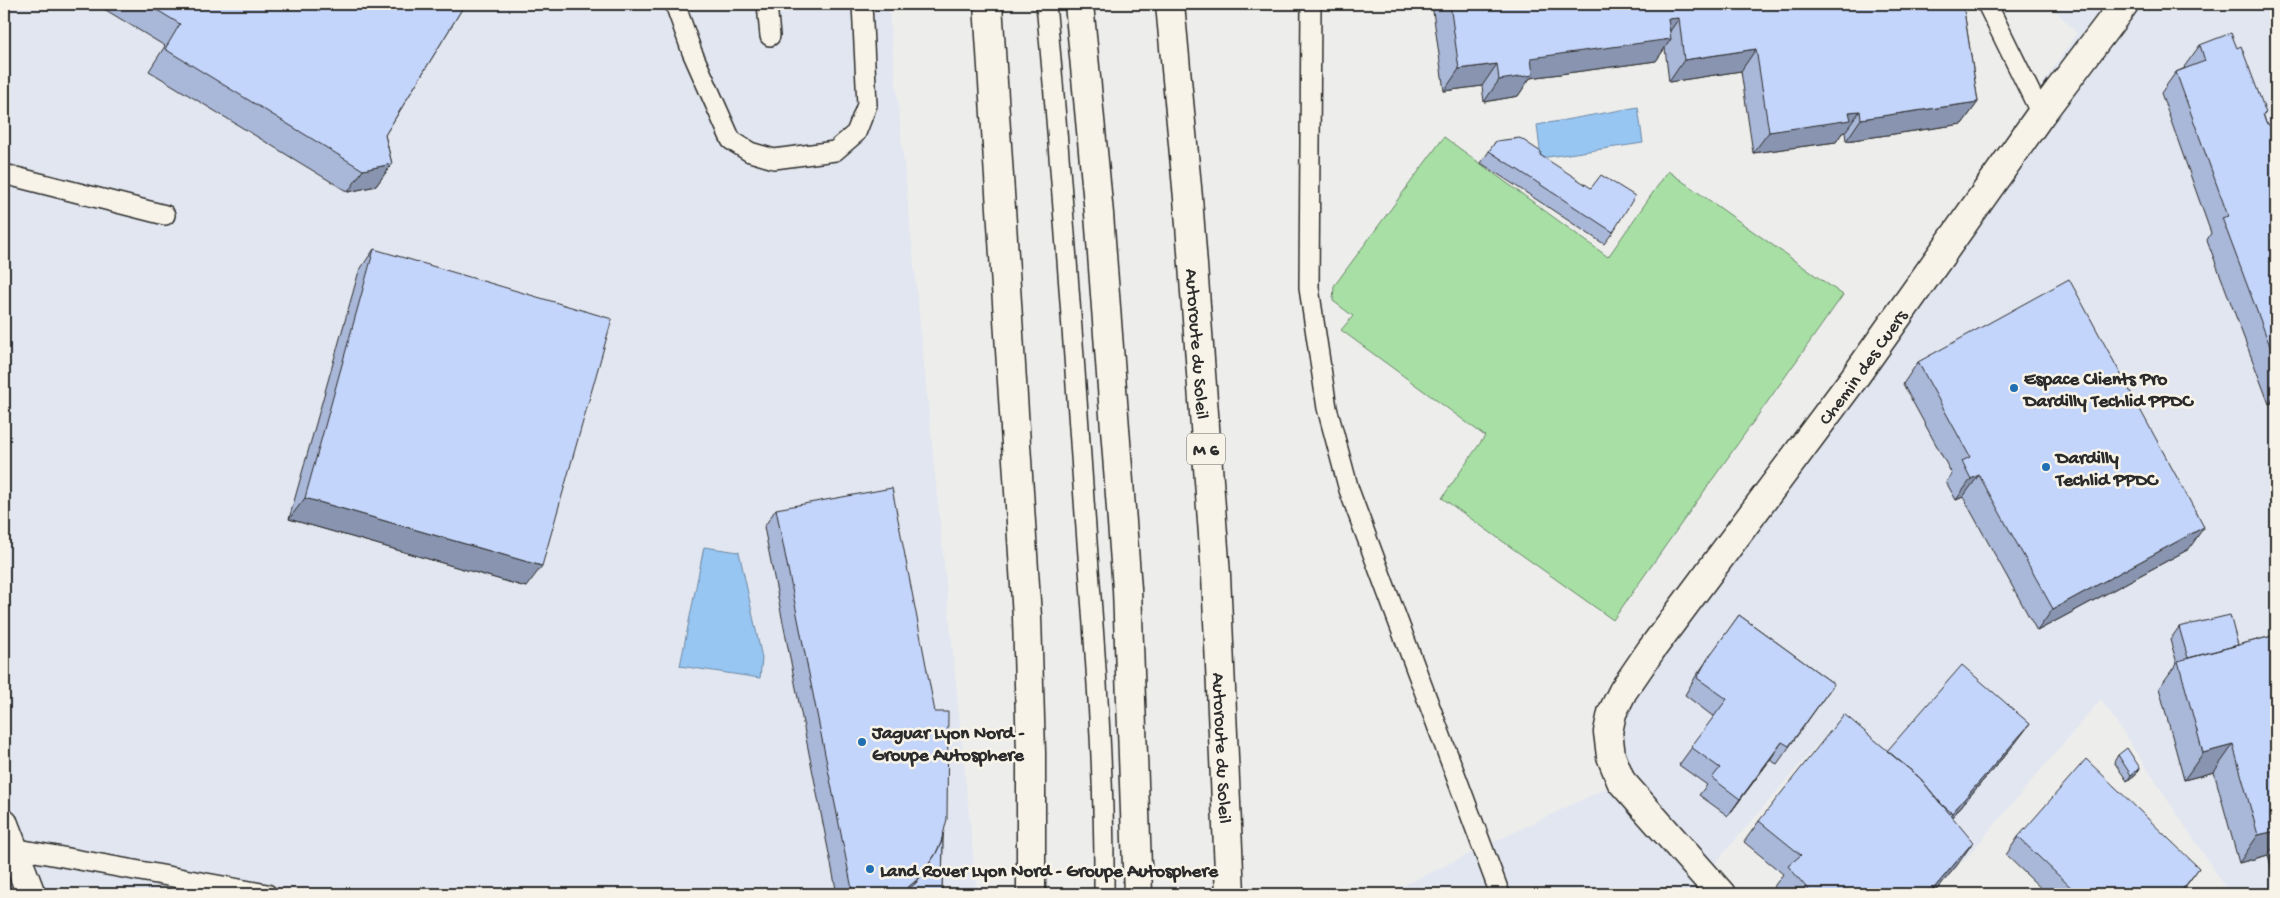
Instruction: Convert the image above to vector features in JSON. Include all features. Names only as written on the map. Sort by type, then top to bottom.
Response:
[{"type":"main road","points":[[988,4],[1027,617],[1031,753],[1031,894]]},
{"type":"main road","points":[[1079,4],[1099,214],[1127,588],[1138,894]]},
{"type":"main road","name":"Autoroute du Soleil","points":[[1170,4],[1188,198],[1216,575],[1230,894]]},
{"type":"main road","name":"Chemin des Cuers","points":[[1721,894],[1621,781],[1611,756],[1608,732],[1612,713],[1623,690],[1854,378],[2042,114],[2124,4]]},
{"type":"main road","points":[[9,836],[31,894]]},
{"type":"lane","points":[[675,4],[692,52],[731,140],[750,152],[774,159],[835,151],[856,132],[867,105],[862,4]]},
{"type":"lane","points":[[767,4],[770,36]]},
{"type":"lane","points":[[1046,4],[1062,181],[1092,607],[1104,846],[1104,894]]},
{"type":"lane","points":[[1311,4],[1309,288],[1327,408],[1349,490],[1500,894]]},
{"type":"lane","points":[[1988,4],[2042,114]]},
{"type":"lane","points":[[4,174],[165,215]]},
{"type":"lane","points":[[9,836],[267,894]]},
{"type":"shaded area","points":[[4,4],[888,4],[977,894],[4,894]]},
{"type":"shaded area","points":[[2049,4],[2276,4],[2276,894],[2230,894],[2101,699],[1963,862],[1821,740],[1705,875],[1721,894],[1386,894],[1621,781],[1608,732],[2077,33]]},
{"type":"green space","points":[[1444,137],[1608,257],[1668,171],[1843,295],[1613,620],[1442,498],[1485,436],[1341,330],[1353,316],[1333,301],[1334,286]]},
{"type":"water","points":[[1638,107],[1643,143],[1541,158],[1537,125]]},
{"type":"water","points":[[704,547],[739,552],[762,658],[760,678],[680,666]]},
{"type":"building","points":[[147,4],[465,4],[385,135],[392,164],[363,170],[165,49],[180,24]]},
{"type":"building","points":[[1450,4],[1963,4],[1978,102],[1861,119],[1860,111],[1849,112],[1851,120],[1769,132],[1756,49],[1684,60],[1679,18],[1668,19],[1671,39],[1531,58],[1533,75],[1499,80],[1497,64],[1459,69]]},
{"type":"building","points":[[2231,33],[2237,48],[2241,46],[2266,113],[2263,114],[2266,123],[2274,128],[2276,127],[2276,362],[2222,218],[2228,216],[2176,72],[2205,61],[2200,45]]},
{"type":"building","points":[[1520,138],[1541,152],[1540,155],[1591,188],[1601,175],[1635,196],[1613,232],[1489,151],[1496,141]]},
{"type":"building","points":[[374,249],[612,319],[542,566],[305,498]]},
{"type":"building","name":"Dardilly Techlid PPDC","points":[[2069,279],[2204,527],[2053,609],[1979,475],[1971,479],[1962,461],[1970,457],[1918,362]]},
{"type":"building","points":[[892,488],[935,712],[948,712],[947,819],[941,843],[935,855],[919,878],[900,894],[853,894],[776,509]]},
{"type":"building","points":[[1739,615],[1834,684],[1789,746],[1782,742],[1740,799],[1712,778],[1720,768],[1691,747],[1727,699],[1697,678],[1708,658]]},
{"type":"building","points":[[2230,615],[2238,645],[2188,658],[2179,627]]},
{"type":"building","points":[[2276,635],[2276,831],[2258,835],[2233,745],[2203,753],[2178,661]]},
{"type":"building","points":[[1962,665],[2030,724],[1952,813],[1940,803],[1920,778],[1887,751]]},
{"type":"building","points":[[1844,714],[1920,778],[1973,842],[1929,894],[1812,894],[1788,866],[1801,855],[1759,821]]},
{"type":"building","points":[[2127,748],[2140,768],[2131,775],[2118,755]]},
{"type":"building","points":[[2086,759],[2199,868],[2179,894],[2078,894],[2018,837]]},
{"type":"building","points":[[943,834],[942,894],[903,894],[916,883],[935,855]]},
{"type":"place","name":"Espace Clients Pro Dardilly Techlid PPDC","points":[[2014,388]]},
{"type":"place","name":"Dardilly Techlid PPDC","points":[[2046,467]]},
{"type":"place","name":"Jaguar Lyon Nord - Groupe Autosphere","points":[[862,742]]},
{"type":"place","name":"Land Rover Lyon Nord - Groupe Autosphere","points":[[870,869]]}]
